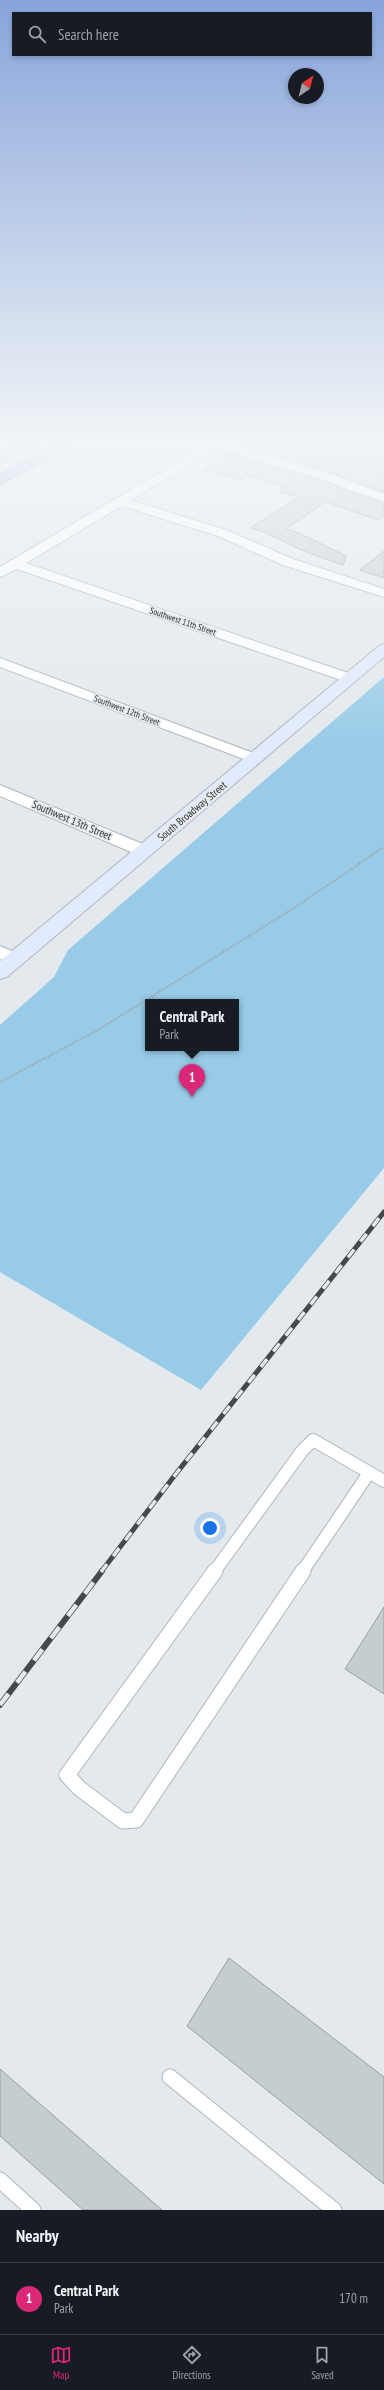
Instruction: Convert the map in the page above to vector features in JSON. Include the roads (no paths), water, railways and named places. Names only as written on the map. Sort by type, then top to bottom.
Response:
[{"type":"main road","name":"South Broadway Street","points":[[0,972],[8,956],[144,851],[384,649]]},
{"type":"street","points":[[0,574],[50,543]]},
{"type":"street","points":[[246,543],[294,564],[384,592]]},
{"type":"street","name":"Southwest 11th Street","points":[[16,564],[350,678]]},
{"type":"street","name":"Southwest 12th Street","points":[[0,662],[254,758]]},
{"type":"street","name":"Southwest 13th Street","points":[[0,790],[144,851]]},
{"type":"lane","points":[[369,1473],[136,1820],[123,1821],[79,1788],[67,1775],[302,1451],[313,1440],[384,1481]]},
{"type":"lane","points":[[170,2076],[334,2210]]},
{"type":"lane","points":[[0,2180],[33,2210]]},
{"type":"railway","points":[[101,1572],[175,1475],[384,1212]]},
{"type":"railway","points":[[0,1705],[102,1571]]},
{"type":"place","name":"Central Park","points":[[192,1097]]}]
